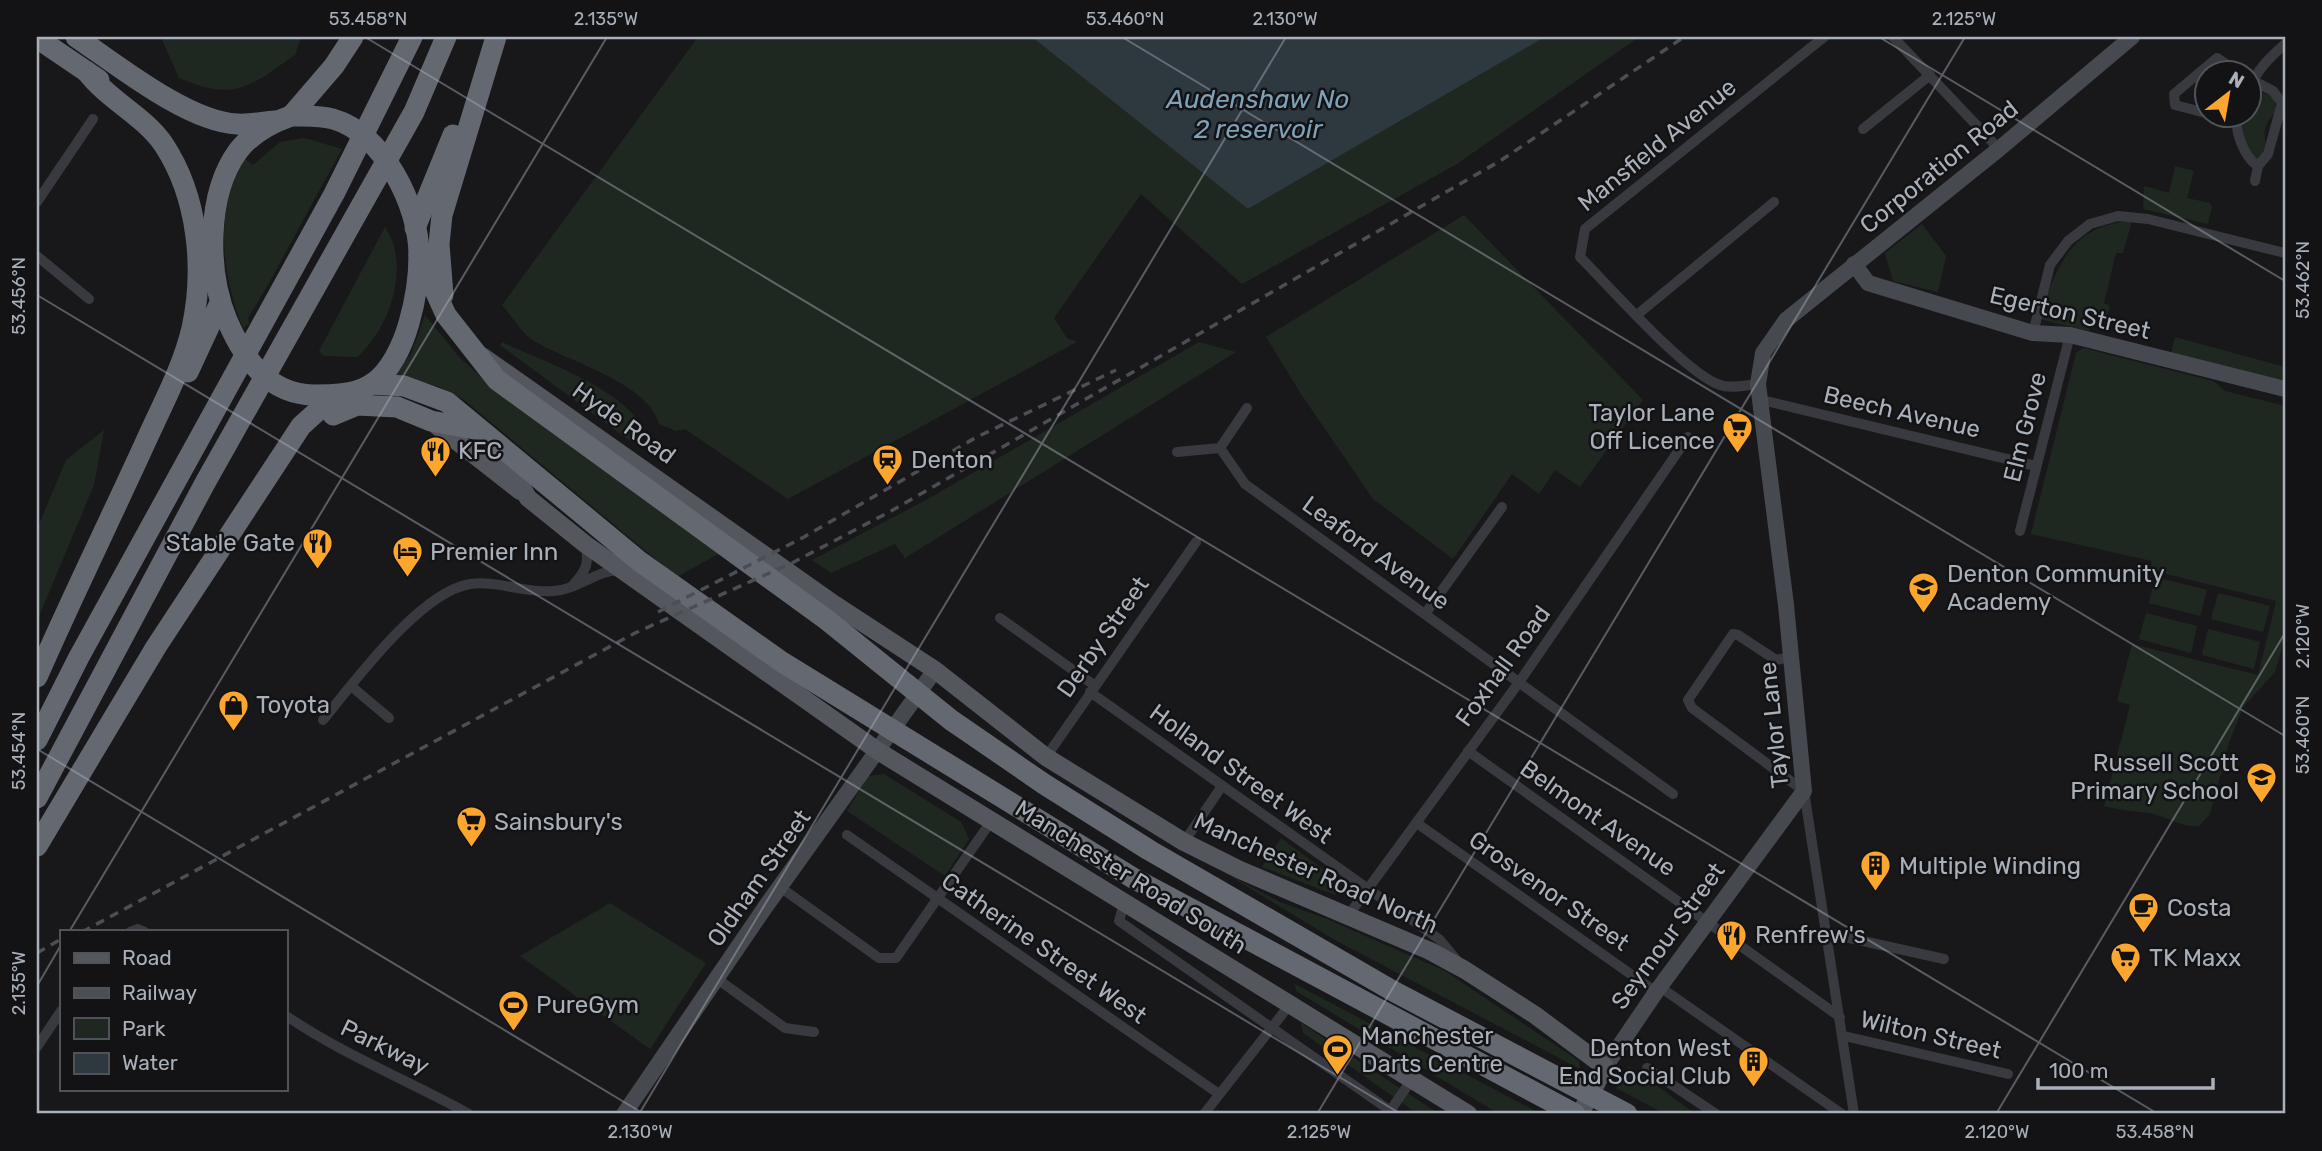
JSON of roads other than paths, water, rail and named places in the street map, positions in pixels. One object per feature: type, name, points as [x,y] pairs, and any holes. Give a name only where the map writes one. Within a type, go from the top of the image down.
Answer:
[{"type":"highway","points":[[76,37],[151,89],[206,117],[235,124],[284,119],[334,119],[377,148],[400,184],[415,228],[419,255],[414,308],[405,338],[393,360],[372,384]]},
{"type":"highway","points":[[214,261],[217,211],[228,168],[246,143],[284,119],[314,88],[353,37]]},
{"type":"highway","points":[[37,740],[92,633],[334,194],[412,37]]},
{"type":"highway","points":[[37,798],[205,483],[414,112],[446,37]]},
{"type":"highway","points":[[415,228],[496,37]]},
{"type":"highway","points":[[446,315],[439,244],[445,206],[496,37]]},
{"type":"highway","points":[[37,38],[158,122],[177,147],[200,202],[214,261],[220,303],[235,339],[256,370],[279,388],[301,395],[350,393]]},
{"type":"highway","points":[[87,72],[102,92],[162,142],[179,172],[190,203],[197,263],[199,334]]},
{"type":"highway","points":[[419,255],[446,315],[470,349],[505,387],[679,505],[951,720],[1044,784],[1149,850],[1393,991],[1627,1114]]},
{"type":"highway","points":[[37,677],[139,456],[199,334],[220,303]]},
{"type":"highway","points":[[37,846],[156,647],[284,454],[322,407],[372,384],[404,386],[447,401],[489,436],[627,568],[1133,878],[1579,1114]]},
{"type":"highway","points":[[306,430],[356,405],[397,407],[431,421],[489,436]]},
{"type":"main road","points":[[431,421],[585,544],[627,568]]},
{"type":"main road","points":[[489,436],[528,498]]},
{"type":"main road","name":"Hyde Road","points":[[679,505],[834,604]]},
{"type":"main road","name":"Manchester Road South","points":[[627,568],[772,677],[878,751],[1468,1114]]},
{"type":"main road","name":"Manchester Road North","points":[[834,604],[935,670],[1046,757],[1184,842],[1250,875],[1348,916],[1465,970],[1535,1015],[1601,1074]]},
{"type":"main road","name":"Seymour Street","points":[[1579,1114],[1601,1074]]},
{"type":"street","name":"Mansfield Avenue","points":[[1758,392],[1713,383],[1679,356],[1580,257],[1585,229],[1824,37]]},
{"type":"street","points":[[1893,37],[1999,149]]},
{"type":"street","name":"Corporation Road","points":[[1775,332],[2132,37]]},
{"type":"street","points":[[2262,66],[2285,44]]},
{"type":"street","points":[[1863,130],[1930,75]]},
{"type":"street","points":[[2192,79],[2174,94],[2175,105],[2192,109]]},
{"type":"street","points":[[2255,181],[2258,166],[2268,154],[2282,103],[2273,91],[2262,85]]},
{"type":"street","points":[[37,202],[93,119]]},
{"type":"street","points":[[2237,130],[2252,162],[2258,166]]},
{"type":"street","points":[[1638,314],[1774,202]]},
{"type":"street","points":[[2033,333],[2050,265],[2068,241],[2090,224],[2118,216],[2148,219],[2285,253]]},
{"type":"street","points":[[37,256],[89,299]]},
{"type":"street","name":"Egerton Street","points":[[1854,264],[1868,283],[2033,333],[2070,335],[2285,389]]},
{"type":"street","name":"Taylor Lane","points":[[1775,332],[1763,354],[1758,392],[1804,790],[1854,1114]]},
{"type":"street","name":"Elm Grove","points":[[2020,531],[2070,335]]},
{"type":"street","name":"Beech Avenue","points":[[1758,392],[2036,466]]},
{"type":"street","points":[[1177,452],[1220,448],[1247,408]]},
{"type":"street","name":"Foxhall Road","points":[[1348,916],[1418,824],[1520,681],[1688,437]]},
{"type":"street","name":"Leaford Avenue","points":[[1220,448],[1245,484],[1373,580],[1520,681],[1673,794]]},
{"type":"street","points":[[1425,614],[1502,506]]},
{"type":"street","name":"Derby Street","points":[[1046,757],[1196,542]]},
{"type":"street","points":[[571,587],[586,571],[589,558],[585,544]]},
{"type":"street","points":[[323,720],[419,612],[466,584],[553,591],[571,587],[606,570],[627,568]]},
{"type":"street","name":"Holland Street West","points":[[1000,618],[1222,786],[1440,939],[1465,970]]},
{"type":"street","points":[[1790,657],[1776,660],[1738,635],[1732,634],[1688,700],[1692,708],[1804,790]]},
{"type":"street","name":"Oldham Street","points":[[624,1114],[716,978],[935,670]]},
{"type":"street","points":[[351,686],[390,718]]},
{"type":"street","name":"Belmont Avenue","points":[[1468,751],[1840,1017]]},
{"type":"street","points":[[1184,842],[1222,786]]},
{"type":"street","name":"Seymour Street","points":[[1601,1074],[1658,990],[1804,790]]},
{"type":"street","points":[[780,887],[879,958],[896,958],[939,900],[992,820]]},
{"type":"street","name":"Grosvenor Street","points":[[1418,824],[1842,1114]]},
{"type":"street","name":"Catherine Street West","points":[[847,835],[1219,1094]]},
{"type":"street","points":[[1124,903],[1119,921],[1273,1026],[1393,1113],[1412,1079]]},
{"type":"street","points":[[1827,933],[1944,959]]},
{"type":"street","points":[[716,978],[785,1028],[814,1032]]},
{"type":"street","points":[[1204,1114],[1291,1003]]},
{"type":"street","points":[[37,1047],[60,1012]]},
{"type":"street","name":"Parkway","points":[[287,1016],[331,1045],[421,1087],[469,1114]]},
{"type":"street","name":"Wilton Street","points":[[1844,1036],[2008,1074]]},
{"type":"street","points":[[1647,1068],[1716,1114]]},
{"type":"water","name":"Audenshaw No 2 reservoir","points":[[1032,37],[1545,37],[1248,209]]},
{"type":"railway","points":[[86,930],[635,633],[792,563],[891,511],[1500,161],[1684,37]]},
{"type":"railway","points":[[658,612],[804,537],[975,438],[1116,370]]},
{"type":"railway","points":[[37,953],[60,940]]},
{"type":"place","name":"Taylor Lane Off Licence","points":[[1738,454]]},
{"type":"place","name":"KFC","points":[[435,478]]},
{"type":"place","name":"Denton","points":[[888,487]]},
{"type":"place","name":"Stable Gate","points":[[318,570]]},
{"type":"place","name":"Premier Inn","points":[[407,579]]},
{"type":"place","name":"Denton Community Academy","points":[[1924,615]]},
{"type":"place","name":"Toyota","points":[[233,732]]},
{"type":"place","name":"Russell Scott Primary School","points":[[2262,804]]},
{"type":"place","name":"Sainsbury's","points":[[471,849]]},
{"type":"place","name":"Multiple Winding","points":[[1876,893]]},
{"type":"place","name":"Costa","points":[[2144,935]]},
{"type":"place","name":"Renfrew's","points":[[1732,962]]},
{"type":"place","name":"TK Maxx","points":[[2126,985]]},
{"type":"place","name":"PureGym","points":[[513,1032]]},
{"type":"place","name":"Manchester Darts Centre","points":[[1338,1077]]},
{"type":"place","name":"Denton West End Social Club","points":[[1754,1089]]}]
